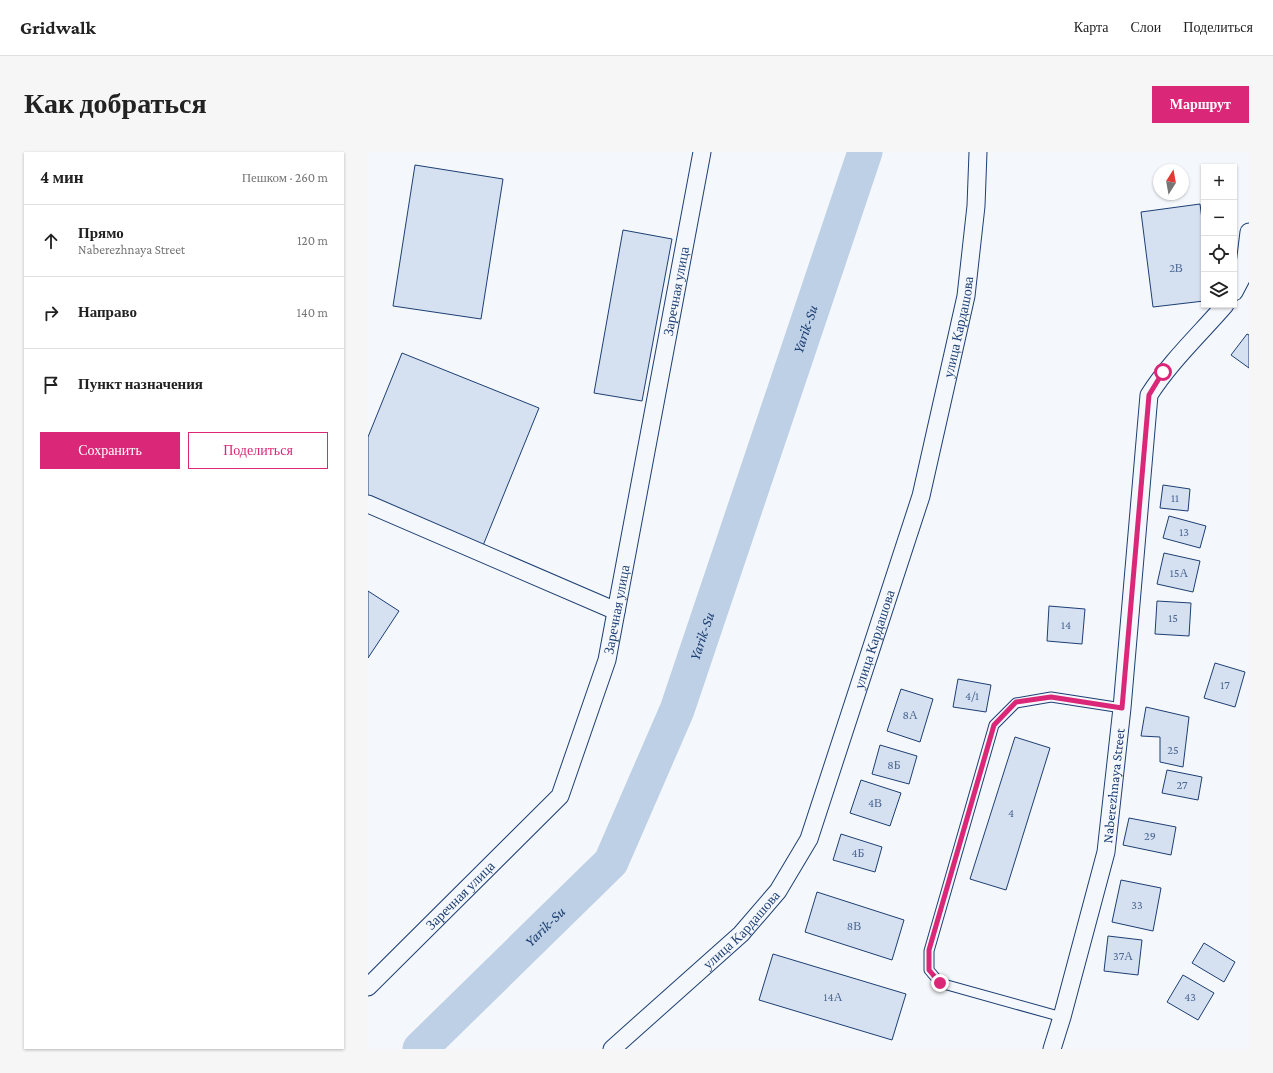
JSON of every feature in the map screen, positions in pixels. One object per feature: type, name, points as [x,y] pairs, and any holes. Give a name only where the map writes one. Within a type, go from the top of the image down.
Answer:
[{"type":"street","name":"Заречная улица","points":[[368,987],[560,796],[607,660],[702,152]]},
{"type":"street","name":"улица Кардашова","points":[[612,1049],[741,934],[778,891],[809,839],[921,496],[966,296],[976,206],[978,152]]},
{"type":"street","points":[[1237,286],[1244,273],[1249,232]]},
{"type":"street","name":"Naberezhnaya Street","points":[[1052,1049],[1106,852],[1122,708],[1149,395],[1163,372],[1194,341],[1222,308]]},
{"type":"street","points":[[368,504],[616,611]]},
{"type":"lane","points":[[1062,1017],[940,983],[929,970],[929,950],[994,725],[1016,702],[1051,697],[1122,708]]},
{"type":"building","points":[[415,165],[503,179],[481,319],[393,306]]},
{"type":"building","points":[[1200,204],[1201,301],[1153,307],[1141,212]]},
{"type":"building","points":[[623,230],[672,239],[642,401],[594,393]]},
{"type":"building","points":[[1247,334],[1249,335],[1249,368],[1231,355]]},
{"type":"building","points":[[402,353],[539,408],[482,548],[368,502],[368,437]]},
{"type":"building","points":[[1163,485],[1190,489],[1188,511],[1160,508]]},
{"type":"building","points":[[1169,516],[1206,526],[1200,548],[1163,538]]},
{"type":"building","points":[[1164,553],[1200,561],[1193,592],[1157,584]]},
{"type":"building","points":[[368,591],[399,611],[368,658]]},
{"type":"building","points":[[1157,601],[1191,603],[1189,636],[1155,634]]},
{"type":"building","points":[[1049,606],[1085,609],[1082,644],[1047,641]]},
{"type":"building","points":[[1215,663],[1245,672],[1235,707],[1204,698]]},
{"type":"building","points":[[958,679],[991,685],[986,712],[953,707]]},
{"type":"building","points":[[901,689],[933,699],[920,742],[887,731]]},
{"type":"building","points":[[1146,707],[1189,717],[1183,767],[1160,762],[1160,737],[1141,736]]},
{"type":"building","points":[[1015,737],[1050,748],[1006,890],[970,879]]},
{"type":"building","points":[[880,745],[917,756],[909,784],[872,774]]},
{"type":"building","points":[[1167,770],[1202,777],[1198,800],[1162,793]]},
{"type":"building","points":[[861,780],[901,793],[890,826],[850,813]]},
{"type":"building","points":[[1129,818],[1176,827],[1171,855],[1123,845]]},
{"type":"building","points":[[841,834],[882,847],[875,872],[833,860]]},
{"type":"building","points":[[1121,880],[1161,888],[1153,931],[1112,922]]},
{"type":"building","points":[[817,892],[904,920],[892,960],[805,932]]},
{"type":"building","points":[[1108,936],[1142,940],[1138,975],[1104,971]]},
{"type":"building","points":[[1204,943],[1235,962],[1224,982],[1192,963]]},
{"type":"building","points":[[773,954],[906,994],[892,1040],[759,1000]]},
{"type":"building","points":[[1183,975],[1214,993],[1198,1020],[1167,1002]]},
{"type":"waterway","name":"Yarik-Su","points":[[420,1049],[611,862],[677,710],[865,152]]},
{"type":"route","points":[[940,983],[929,970],[929,950],[994,725],[1016,702],[1051,697],[1122,708],[1149,395],[1163,372]]}]
